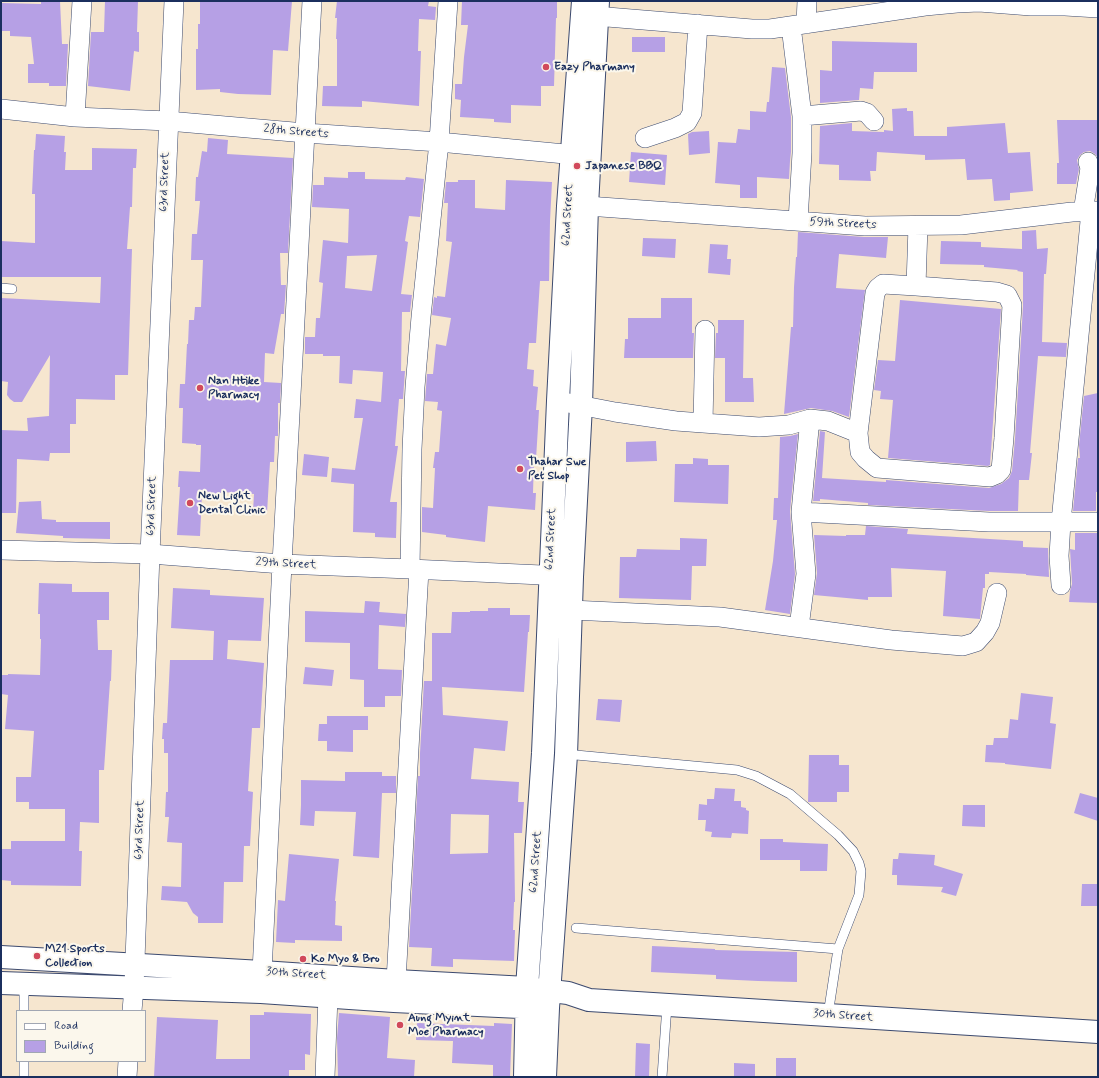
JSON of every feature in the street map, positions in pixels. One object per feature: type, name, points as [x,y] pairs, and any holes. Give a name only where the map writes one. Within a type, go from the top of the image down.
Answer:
[{"type":"main road","name":"62nd Street","points":[[545,1077],[549,999],[554,754],[550,576],[558,401],[581,156],[590,8]]},
{"type":"main road","name":"62nd Street","points":[[525,1077],[526,998],[571,610],[581,405],[587,206],[581,156]]},
{"type":"main road","name":"30th Street","points":[[1,956],[396,981],[526,998]]},
{"type":"main road","name":"30th Street","points":[[1,983],[261,992],[394,1001],[526,998],[549,999],[569,1006],[589,1000],[1098,1032]]},
{"type":"street","points":[[75,117],[82,1]]},
{"type":"street","name":"63rd Street","points":[[132,1010],[174,1]]},
{"type":"street","points":[[262,972],[312,1]]},
{"type":"street","points":[[396,981],[414,569],[412,449],[415,387],[438,142],[448,1]]},
{"type":"street","points":[[798,221],[802,153],[802,116],[798,25],[807,1]]},
{"type":"street","points":[[590,8],[698,24],[752,29],[770,29],[925,6],[957,3],[1031,3],[1098,8]]},
{"type":"street","points":[[645,138],[675,128],[687,122],[692,113],[698,24]]},
{"type":"street","name":"28th Streets","points":[[1,109],[75,117],[168,121],[305,133],[438,142],[581,156]]},
{"type":"street","points":[[802,116],[861,111],[867,112],[874,122]]},
{"type":"street","points":[[1061,585],[1059,556],[1061,522],[1090,211],[1090,168],[1088,162]]},
{"type":"street","name":"59th Streets","points":[[587,206],[866,226],[961,225],[1090,211]]},
{"type":"street","points":[[916,286],[918,226]]},
{"type":"street","points":[[883,284],[996,292],[1007,295],[1012,305],[1004,438],[1001,470],[997,474],[990,477],[877,468],[860,452],[858,433],[875,293],[878,288],[883,284]]},
{"type":"street","points":[[702,424],[706,330]]},
{"type":"street","points":[[558,401],[615,412],[702,424],[759,428],[789,426],[810,419],[828,421],[858,433]]},
{"type":"street","points":[[799,627],[806,574],[801,512],[810,419]]},
{"type":"street","points":[[801,512],[989,522],[1098,522]]},
{"type":"street","name":"29th Street","points":[[1,550],[150,554],[282,564],[572,577]]},
{"type":"street","points":[[571,610],[720,617],[891,640],[963,646],[976,642],[985,632],[990,623],[996,593]]},
{"type":"street","points":[[325,1077],[328,996]]},
{"type":"street","points":[[127,1077],[128,1062]]},
{"type":"lane","points":[[1,288],[12,289]]},
{"type":"lane","points":[[554,754],[737,770],[756,776],[790,794],[838,835],[853,851],[861,871],[859,895],[838,949],[828,1015]]},
{"type":"lane","points":[[576,928],[838,949]]},
{"type":"lane","points":[[24,984],[24,1010]]},
{"type":"lane","points":[[662,1077],[667,1005]]},
{"type":"lane","points":[[24,1062],[24,1077]]},
{"type":"building","points":[[41,1],[60,1],[62,44],[68,44],[66,86],[49,86],[49,83],[28,83],[28,64],[34,64],[31,37],[10,36],[10,31],[1,31],[1,3],[41,4]]},
{"type":"building","points":[[105,1],[138,1],[137,32],[139,32],[139,52],[134,51],[130,91],[88,86],[91,32],[104,32]]},
{"type":"building","points":[[200,1],[292,1],[288,51],[273,50],[271,95],[220,92],[220,89],[196,90],[196,49],[198,49]]},
{"type":"building","points":[[337,1],[429,1],[428,6],[436,7],[435,20],[419,19],[418,51],[421,51],[419,106],[362,101],[362,107],[322,106],[323,86],[337,86],[337,18],[335,18]]},
{"type":"building","points":[[462,1],[557,1],[554,86],[541,86],[541,106],[511,105],[511,123],[494,122],[494,119],[460,117],[461,100],[455,99],[455,84],[462,84],[468,25],[461,25]]},
{"type":"building","points":[[632,37],[665,37],[665,52],[632,52]]},
{"type":"building","points":[[832,41],[917,43],[917,72],[874,72],[873,89],[860,88],[859,100],[820,103],[820,70],[832,71]]},
{"type":"building","points":[[772,67],[785,68],[791,117],[789,179],[757,177],[757,198],[740,198],[740,185],[715,183],[718,142],[736,143],[738,129],[750,130],[750,111],[766,112],[767,102],[769,102]]},
{"type":"building","points":[[907,108],[907,111],[913,111],[914,136],[947,136],[947,127],[1005,123],[1008,153],[1030,152],[1033,191],[1010,193],[1010,200],[994,201],[992,179],[967,180],[965,159],[925,160],[925,155],[877,152],[876,171],[870,171],[871,181],[839,180],[839,165],[819,164],[820,126],[852,123],[852,131],[893,131],[892,109]]},
{"type":"building","points":[[1057,120],[1098,120],[1098,158],[1090,151],[1084,152],[1080,155],[1077,160],[1079,169],[1076,184],[1057,184],[1057,163],[1059,163]]},
{"type":"building","points":[[709,131],[710,153],[689,155],[688,134],[692,132]]},
{"type":"building","points":[[36,134],[65,136],[65,170],[92,170],[92,148],[137,149],[136,168],[133,168],[132,207],[130,207],[127,249],[132,249],[128,375],[115,375],[115,400],[76,399],[76,424],[70,424],[70,453],[50,453],[49,461],[17,459],[16,513],[1,513],[1,430],[28,431],[27,418],[49,416],[50,355],[22,402],[14,402],[10,399],[7,395],[8,382],[1,381],[1,298],[100,303],[101,277],[1,277],[1,241],[35,243],[35,194],[32,194]]},
{"type":"building","points":[[208,138],[228,140],[227,154],[293,158],[288,253],[280,253],[281,285],[286,285],[284,314],[281,314],[274,354],[265,353],[264,382],[281,383],[280,403],[278,403],[278,436],[275,436],[274,462],[270,462],[267,513],[253,512],[254,494],[221,492],[221,496],[202,494],[200,536],[177,535],[180,487],[178,487],[179,471],[200,472],[201,445],[182,443],[183,408],[179,408],[180,384],[185,384],[189,320],[194,320],[195,307],[201,307],[203,260],[191,260],[192,234],[197,234],[200,201],[195,201],[196,177],[198,177],[202,151],[207,152]]},
{"type":"building","points":[[631,152],[667,155],[665,185],[629,182]]},
{"type":"building","points":[[348,172],[365,172],[365,179],[405,180],[406,177],[424,179],[420,217],[409,216],[405,241],[408,242],[401,294],[412,295],[410,312],[402,312],[401,371],[405,371],[403,399],[399,399],[395,446],[398,446],[390,502],[397,502],[396,538],[375,537],[375,533],[353,532],[354,484],[331,482],[332,468],[355,470],[363,418],[354,418],[356,399],[381,402],[383,372],[353,370],[352,384],[339,383],[340,356],[305,354],[305,337],[315,337],[316,318],[320,318],[323,283],[319,282],[323,240],[348,243],[349,209],[312,207],[313,185],[324,185],[324,177],[348,178]],"holes":[[[377,255],[372,291],[345,288],[347,256]]]},
{"type":"building","points":[[458,180],[475,180],[475,208],[505,210],[506,180],[552,182],[549,281],[540,281],[536,343],[529,343],[527,369],[534,370],[533,386],[538,387],[536,410],[539,410],[536,459],[534,459],[533,493],[536,493],[535,510],[488,506],[485,542],[422,532],[422,507],[433,508],[435,468],[433,468],[435,452],[439,452],[442,411],[437,410],[438,402],[425,401],[427,374],[433,374],[436,344],[446,346],[451,318],[432,315],[434,297],[445,297],[452,242],[446,241],[448,203],[444,203],[446,182],[458,182]]},
{"type":"building","points":[[1036,230],[1037,249],[1048,248],[1046,274],[1044,274],[1042,342],[1067,343],[1066,357],[1038,356],[1029,480],[1019,480],[1018,511],[868,505],[868,503],[820,499],[820,501],[813,501],[820,431],[825,432],[822,478],[886,482],[886,480],[989,488],[1001,484],[1009,478],[1012,471],[1015,439],[1023,306],[1023,272],[1017,271],[1018,270],[984,267],[984,265],[940,264],[941,241],[981,242],[981,247],[1022,249],[1022,231]]},
{"type":"building","points":[[798,232],[864,237],[888,237],[886,258],[839,254],[836,288],[865,290],[849,417],[832,411],[811,408],[784,414],[791,327],[793,327]]},
{"type":"building","points":[[643,238],[676,239],[675,258],[642,256]]},
{"type":"building","points":[[710,244],[728,245],[727,259],[731,259],[730,275],[708,273]]},
{"type":"building","points":[[661,298],[692,298],[692,333],[694,333],[693,358],[624,358],[625,339],[628,339],[628,318],[661,318]]},
{"type":"building","points":[[900,300],[1001,309],[990,465],[888,458],[893,400],[880,399],[881,391],[874,390],[878,360],[895,361]]},
{"type":"building","points":[[718,320],[744,320],[743,378],[753,378],[754,402],[725,402],[725,358],[715,358]]},
{"type":"building","points":[[1098,393],[1098,492],[1096,492],[1096,511],[1073,511],[1078,458],[1080,458],[1079,445],[1084,396]]},
{"type":"building","points":[[798,434],[790,511],[795,574],[790,614],[765,610],[773,561],[777,520],[773,520],[774,498],[778,498],[780,437]]},
{"type":"building","points":[[656,441],[657,461],[626,462],[626,442]]},
{"type":"building","points":[[304,454],[329,457],[327,477],[302,475]]},
{"type":"building","points":[[693,458],[708,459],[708,465],[729,465],[728,504],[674,502],[675,464],[693,464]]},
{"type":"building","points":[[41,501],[42,519],[56,520],[56,522],[110,522],[110,539],[63,538],[63,536],[16,533],[19,502]]},
{"type":"building","points":[[866,526],[908,529],[907,534],[1023,541],[1023,547],[1048,548],[1049,577],[989,572],[989,574],[985,574],[985,588],[983,588],[980,619],[943,616],[946,571],[891,568],[892,597],[868,597],[868,600],[814,595],[817,573],[814,535],[865,535]]},
{"type":"building","points":[[1075,533],[1098,533],[1098,603],[1069,602],[1072,584],[1070,549],[1075,550]]},
{"type":"building","points":[[680,538],[707,539],[706,566],[692,566],[691,600],[619,598],[620,557],[636,557],[637,549],[680,550]]},
{"type":"building","points":[[39,583],[72,584],[72,592],[109,592],[109,620],[97,620],[98,650],[112,650],[104,770],[99,770],[99,823],[80,822],[79,851],[82,851],[81,886],[11,885],[11,881],[1,880],[1,849],[11,849],[11,841],[65,841],[65,809],[29,809],[29,802],[16,802],[16,777],[31,777],[34,731],[5,729],[8,695],[1,694],[1,675],[40,675],[41,639],[40,614],[38,614]]},
{"type":"building","points":[[173,588],[210,590],[210,595],[264,598],[261,641],[228,640],[227,659],[264,663],[260,728],[252,728],[248,791],[253,792],[250,846],[244,846],[243,882],[224,882],[223,923],[198,923],[198,917],[193,913],[187,902],[161,900],[162,886],[181,887],[182,843],[167,842],[169,817],[165,817],[166,792],[168,792],[168,753],[164,753],[164,739],[162,739],[163,723],[167,723],[170,660],[213,660],[214,631],[171,628]]},
{"type":"building","points":[[365,601],[380,602],[379,612],[406,614],[405,627],[379,625],[378,669],[402,670],[401,696],[385,696],[385,707],[364,707],[364,680],[350,679],[350,643],[305,642],[305,611],[364,613]]},
{"type":"building","points":[[488,608],[510,608],[510,615],[530,615],[524,692],[442,687],[443,715],[508,721],[505,751],[474,748],[471,779],[519,782],[518,802],[524,802],[522,833],[514,833],[514,961],[453,959],[453,967],[431,966],[432,948],[409,947],[418,776],[420,776],[424,681],[432,681],[432,633],[451,633],[452,612],[488,611]],"holes":[[[451,814],[489,815],[488,853],[450,854]]]},
{"type":"building","points":[[305,667],[334,670],[332,686],[303,684]]},
{"type":"building","points":[[1021,693],[1053,697],[1050,723],[1056,724],[1051,769],[985,762],[986,745],[993,745],[994,738],[1008,738],[1010,719],[1018,720]]},
{"type":"building","points":[[598,699],[622,700],[620,722],[596,720]]},
{"type":"building","points":[[327,716],[368,716],[368,730],[353,730],[353,752],[327,751],[327,741],[318,741],[319,724],[327,724]]},
{"type":"building","points":[[809,755],[839,755],[839,765],[849,765],[849,792],[837,792],[837,802],[808,802]]},
{"type":"building","points":[[345,772],[382,772],[382,776],[396,776],[396,793],[382,793],[379,858],[353,856],[356,812],[315,811],[314,826],[300,825],[301,780],[345,781]]},
{"type":"building","points":[[715,788],[735,789],[734,801],[741,801],[741,807],[746,808],[746,810],[749,811],[748,834],[732,833],[731,838],[711,837],[712,832],[705,831],[706,820],[698,820],[699,804],[707,805],[707,799],[714,799]]},
{"type":"building","points":[[1080,793],[1098,798],[1098,821],[1074,813]]},
{"type":"building","points":[[963,805],[985,805],[985,827],[962,826]]},
{"type":"building","points":[[760,839],[783,839],[783,842],[828,844],[827,871],[800,871],[800,860],[760,860]]},
{"type":"building","points":[[899,853],[935,855],[934,865],[963,874],[956,896],[941,892],[943,887],[897,885],[897,875],[892,875],[893,859],[898,859]]},
{"type":"building","points":[[289,854],[339,859],[335,901],[335,925],[342,926],[342,941],[295,940],[295,943],[276,942],[278,900],[285,901]]},
{"type":"building","points":[[1082,884],[1098,884],[1098,906],[1081,906]]},
{"type":"building","points":[[652,946],[715,950],[797,952],[797,982],[716,979],[716,975],[651,972]]},
{"type":"building","points":[[264,1012],[311,1014],[310,1055],[305,1054],[305,1070],[289,1070],[289,1077],[154,1077],[157,1017],[218,1020],[216,1059],[250,1059],[250,1015],[264,1015]]},
{"type":"building","points":[[339,1013],[390,1017],[387,1058],[415,1060],[414,1077],[338,1077],[337,1038]]},
{"type":"building","points":[[417,1023],[494,1026],[494,1023],[512,1024],[510,1077],[493,1077],[493,1065],[452,1063],[453,1041],[416,1040]]},
{"type":"building","points":[[636,1043],[650,1044],[649,1077],[635,1077]]},
{"type":"building","points":[[776,1058],[796,1058],[796,1077],[776,1077]]},
{"type":"building","points":[[734,1063],[755,1064],[755,1077],[734,1077]]},
{"type":"place","name":"Eazy Pharmany","points":[[546,67]]},
{"type":"place","name":"Japanese BBQ","points":[[577,166]]},
{"type":"place","name":"Nan Htike Pharmacy","points":[[200,388]]},
{"type":"place","name":"Thahar Swe Pet Shop","points":[[520,469]]},
{"type":"place","name":"New Light Dental Clinic","points":[[190,503]]},
{"type":"place","name":"M21 Sports Collection","points":[[37,956]]},
{"type":"place","name":"Ko Myo & Bro","points":[[303,959]]},
{"type":"place","name":"Aung Myint Moe Pharmacy","points":[[400,1025]]}]
